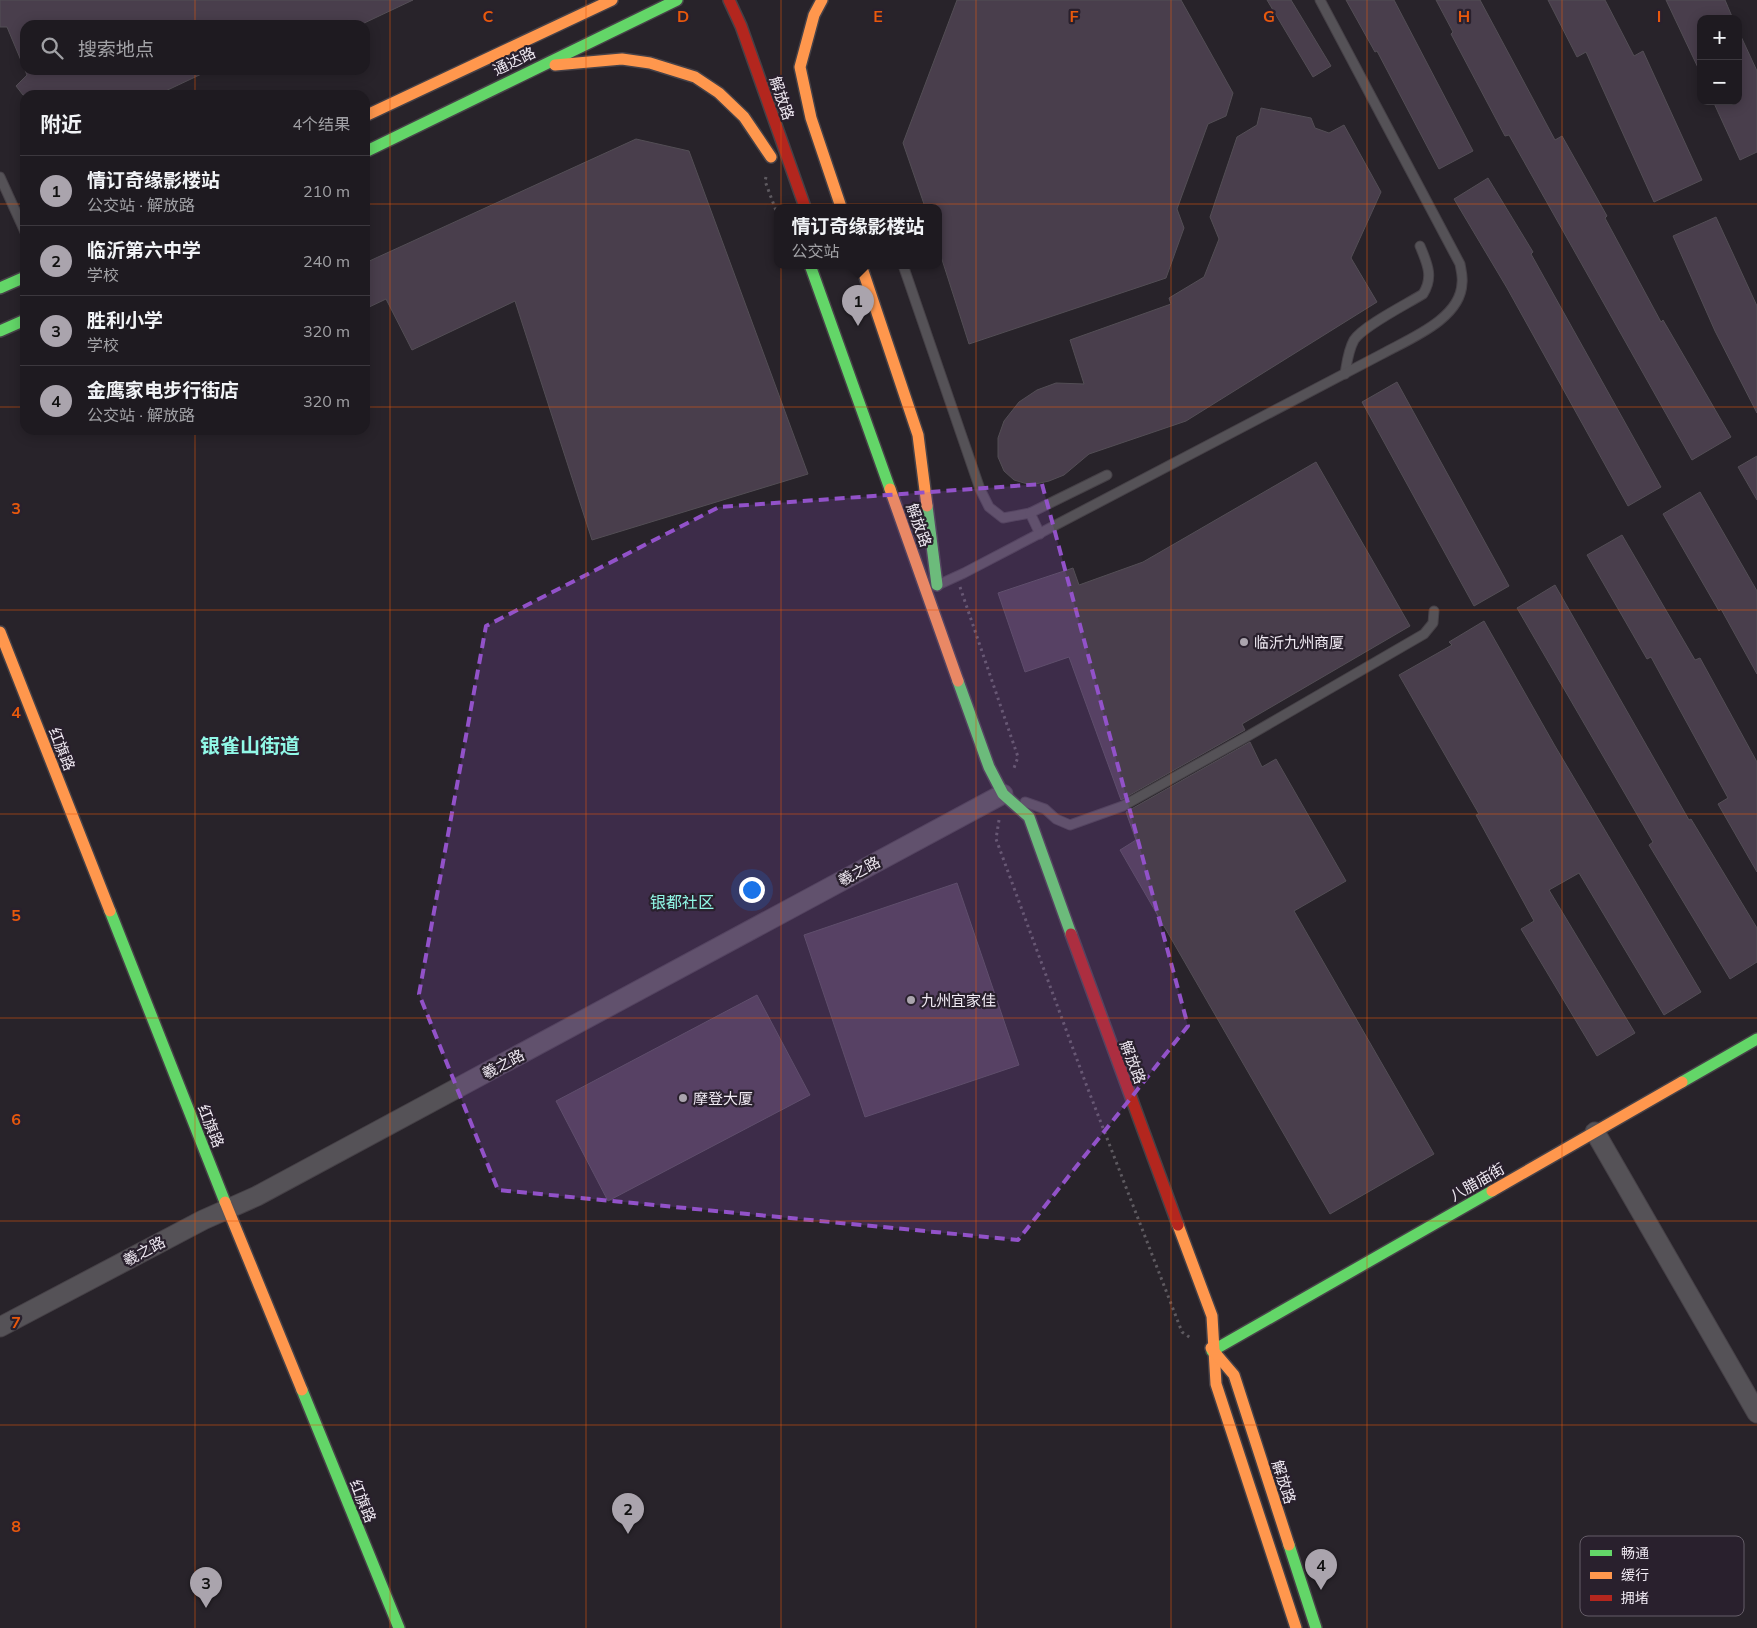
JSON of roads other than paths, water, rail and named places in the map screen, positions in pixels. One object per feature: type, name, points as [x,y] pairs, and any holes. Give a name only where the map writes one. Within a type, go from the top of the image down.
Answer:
[{"type":"main road","name":"通达路","points":[[370,114],[612,0]]},
{"type":"main road","name":"通达路","points":[[370,150],[536,67],[677,0]]},
{"type":"main road","points":[[720,0],[726,24]]},
{"type":"main road","name":"解放路","points":[[729,0],[741,26],[804,204]]},
{"type":"main road","points":[[822,0],[814,15],[800,67],[811,118],[840,204]]},
{"type":"main road","points":[[519,44],[547,16]]},
{"type":"main road","name":"解放路","points":[[536,67],[622,59],[650,63],[695,77],[719,93],[744,117],[772,161],[756,112]]},
{"type":"main road","name":"解放路","points":[[811,269],[989,767],[1004,794],[1028,817],[1212,1316],[1212,1351],[1216,1384],[1296,1628]]},
{"type":"main road","points":[[862,269],[918,435],[939,589]]},
{"type":"main road","points":[[0,288],[20,279]]},
{"type":"main road","points":[[0,331],[20,322]]},
{"type":"main road","name":"解放路","points":[[917,528],[939,589]]},
{"type":"main road","name":"红旗路","points":[[0,632],[228,1208],[399,1628]]},
{"type":"main road","name":"解放路","points":[[980,707],[1000,764],[1010,819]]},
{"type":"main road","name":"八腊庙街","points":[[1212,1351],[1757,1038]]},
{"type":"main road","name":"解放路","points":[[1200,1331],[1212,1351],[1234,1375],[1316,1628]]},
{"type":"street","name":"羲之路","points":[[0,1327],[228,1208],[258,1196],[1004,794]]},
{"type":"street","points":[[1595,1132],[1757,1413]]},
{"type":"lane","points":[[939,589],[956,577],[1345,374],[1446,317],[1456,304],[1462,284],[1460,264],[1320,0]]},
{"type":"lane","points":[[0,177],[20,221]]},
{"type":"lane","points":[[1345,374],[1347,356],[1355,338],[1372,325],[1423,294],[1428,286],[1428,265],[1420,246]]},
{"type":"lane","points":[[904,269],[980,489],[989,507],[1003,518],[1030,513],[1107,475]]},
{"type":"lane","points":[[1030,513],[1040,534]]},
{"type":"lane","points":[[1004,794],[1045,809],[1056,820],[1070,825],[1123,806],[1424,634],[1433,623],[1434,611]]},
{"type":"place","name":"情订奇缘影楼站","points":[[858,326]]},
{"type":"place","name":"临沂九州商厦","points":[[1244,642]]},
{"type":"place","name":"九州宜家佳","points":[[911,1000]]},
{"type":"place","name":"摩登大厦","points":[[683,1098]]},
{"type":"place","name":"临沂第六中学","points":[[628,1534]]},
{"type":"place","name":"金鹰家电步行街店","points":[[1321,1590]]},
{"type":"place","name":"胜利小学","points":[[206,1608]]},
{"type":"district","name":"银雀山街道","points":[[250,745]]},
{"type":"district","name":"银都社区","points":[[682,902]]}]
